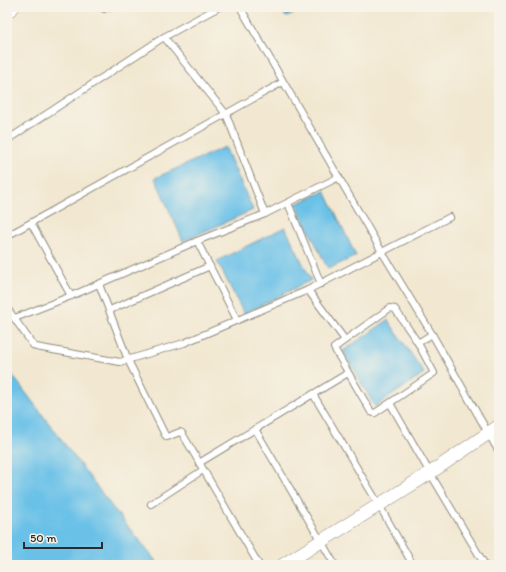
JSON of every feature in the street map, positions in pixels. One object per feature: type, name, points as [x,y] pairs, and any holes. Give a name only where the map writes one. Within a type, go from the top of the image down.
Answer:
[{"type":"street","points":[[7,12],[13,7]]},
{"type":"street","points":[[283,565],[430,473],[494,429]]},
{"type":"lane","points":[[7,140],[164,38],[219,7]]},
{"type":"lane","points":[[240,7],[382,252],[432,334],[494,429],[499,452]]},
{"type":"lane","points":[[164,38],[226,114],[265,214]]},
{"type":"lane","points":[[7,236],[283,82]]},
{"type":"lane","points":[[15,318],[265,214],[339,177]]},
{"type":"lane","points":[[288,203],[321,284]]},
{"type":"lane","points":[[7,308],[33,345],[36,347],[120,362],[184,342],[308,290],[450,217]]},
{"type":"lane","points":[[31,223],[71,296]]},
{"type":"lane","points":[[197,241],[237,320]]},
{"type":"lane","points":[[110,310],[210,266]]},
{"type":"lane","points":[[99,284],[128,360],[165,435],[169,437],[181,432],[260,565]]},
{"type":"lane","points":[[308,290],[345,340]]},
{"type":"lane","points":[[390,308],[393,308],[418,343],[434,373],[375,413],[371,412],[334,348],[345,340],[390,308]]},
{"type":"lane","points":[[418,343],[432,334]]},
{"type":"lane","points":[[199,463],[348,373]]},
{"type":"lane","points":[[313,394],[413,565]]},
{"type":"lane","points":[[390,403],[485,565]]},
{"type":"lane","points":[[255,429],[335,565]]},
{"type":"lane","points":[[151,504],[203,470]]},
{"type":"water","points":[[280,7],[308,7],[286,17]]},
{"type":"water","points":[[225,147],[253,210],[183,241],[155,178]]},
{"type":"water","points":[[325,191],[356,256],[328,269],[296,204]]},
{"type":"water","points":[[285,227],[311,280],[244,314],[217,261]]},
{"type":"water","points":[[388,320],[424,373],[375,407],[343,351]]},
{"type":"water","points":[[7,368],[113,508],[159,565],[7,565]]}]
